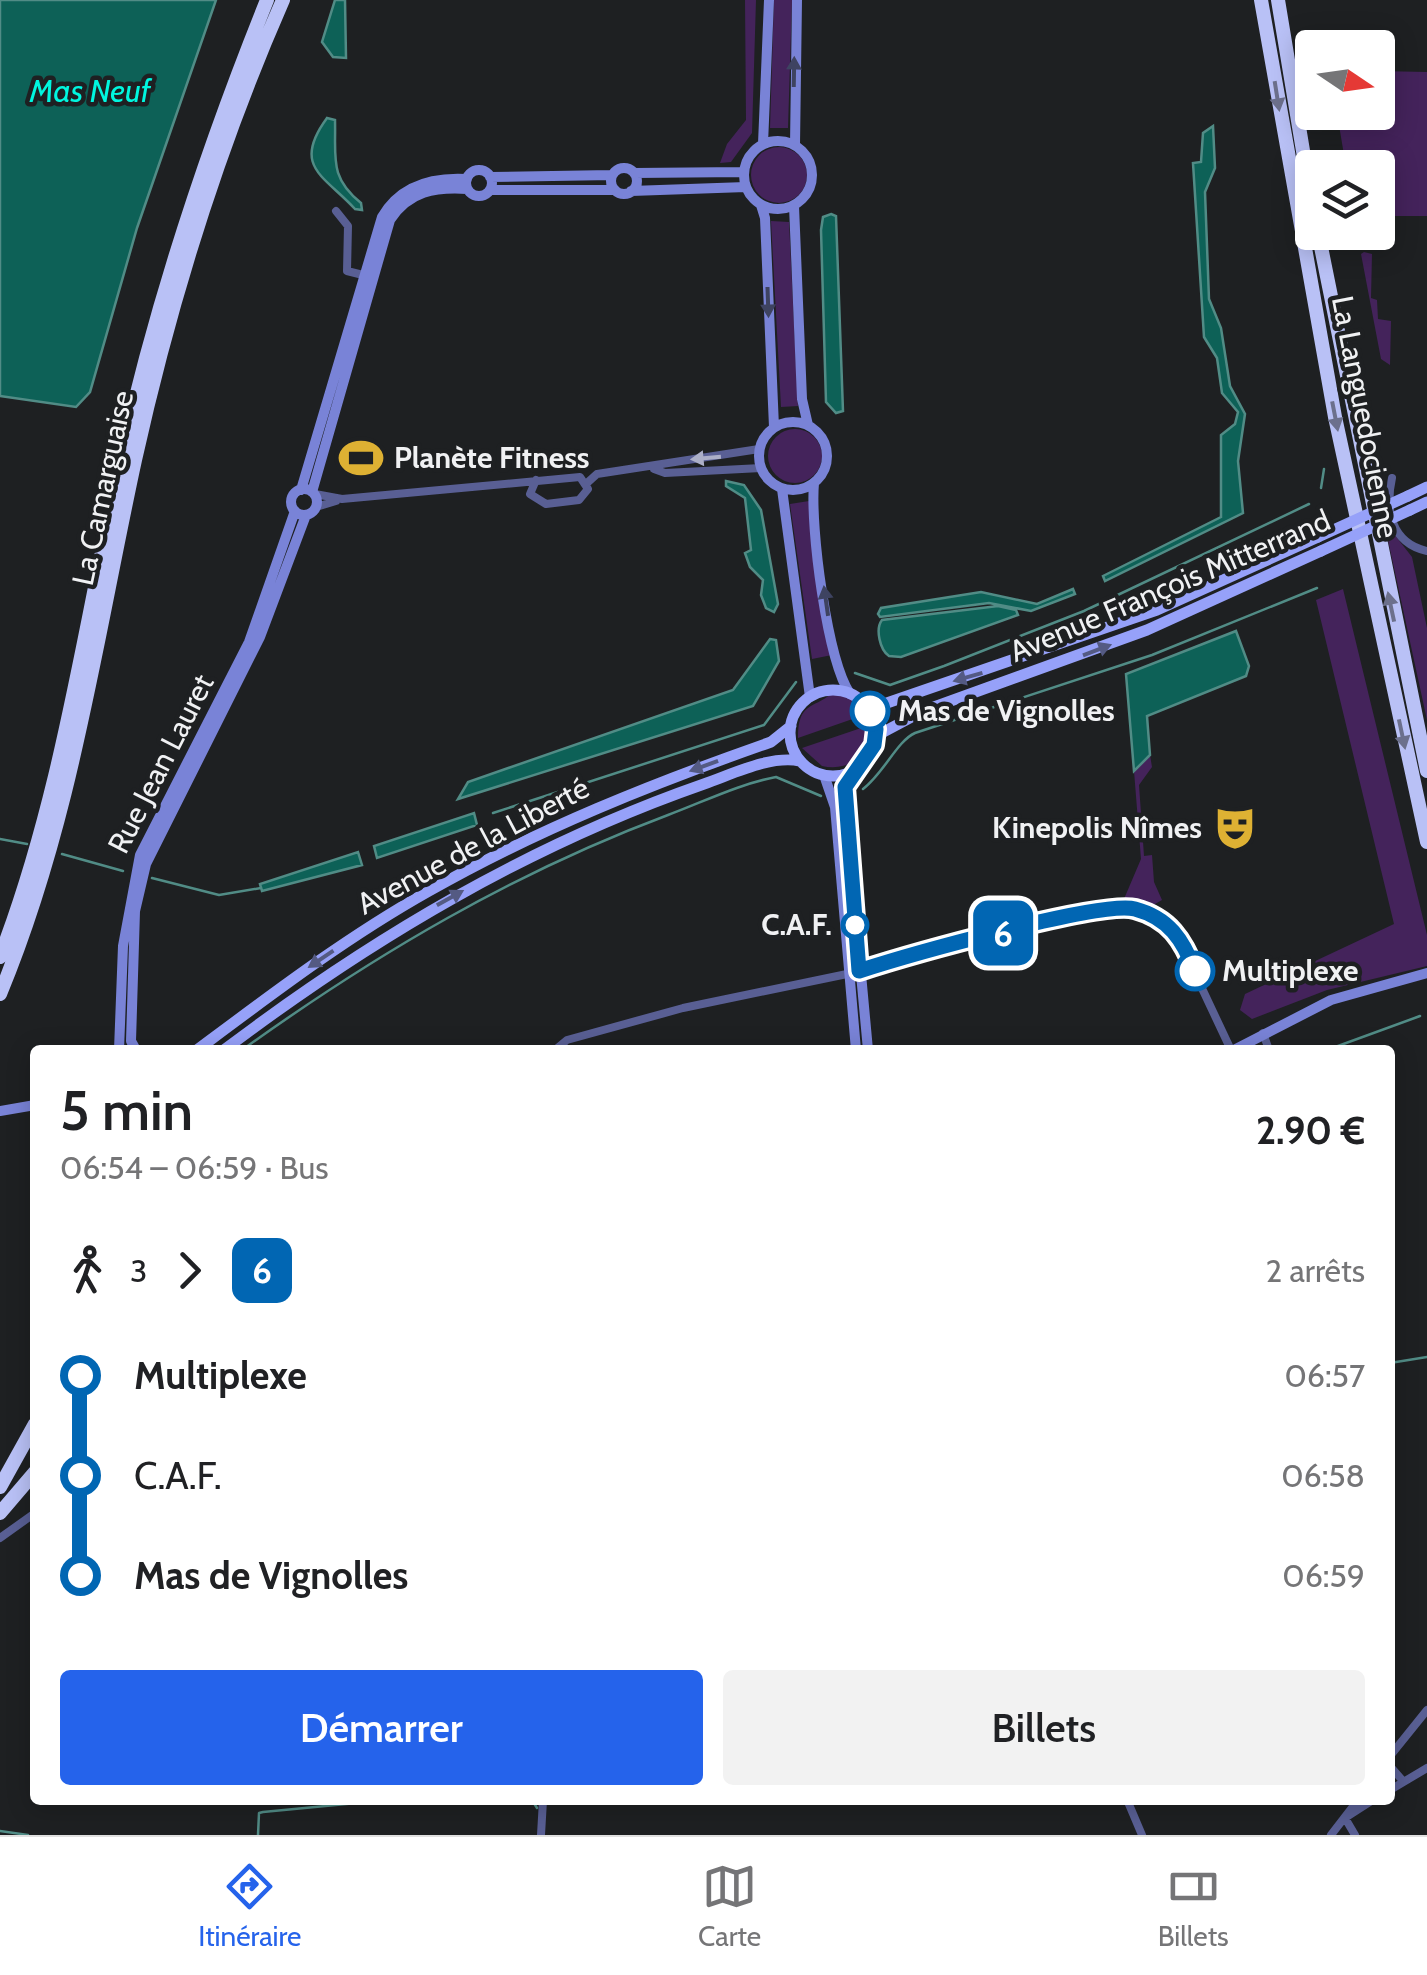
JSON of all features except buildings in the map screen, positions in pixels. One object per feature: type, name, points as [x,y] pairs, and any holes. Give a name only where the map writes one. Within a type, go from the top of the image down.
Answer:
[{"type":"highway","name":"La Camarguaise","points":[[0,957],[54,780],[152,332],[208,150],[268,0]]},
{"type":"highway","name":"La Camarguaise","points":[[0,994],[42,880],[68,784],[135,460],[176,298],[222,153],[284,0]]},
{"type":"highway","name":"La Languedocienne","points":[[1261,0],[1335,416],[1427,842]]},
{"type":"highway","points":[[1278,0],[1303,150]]},
{"type":"highway","name":"La Languedocienne","points":[[1322,250],[1427,771]]},
{"type":"highway","points":[[0,1487],[30,1433]]},
{"type":"highway","points":[[0,1513],[30,1478]]},
{"type":"main road","name":"Avenue François Mitterrand","points":[[876,736],[923,711],[1147,630],[1427,487]]},
{"type":"main road","name":"Avenue François Mitterrand","points":[[865,704],[884,704],[1098,633],[1427,502]]},
{"type":"main road","points":[[831,690],[850,694],[865,704],[876,736],[866,761],[852,772],[824,775],[800,761],[792,744],[791,726],[810,697],[831,690]]},
{"type":"main road","name":"Avenue de la Liberté","points":[[204,1045],[318,960],[456,876],[609,803],[772,742],[791,726]]},
{"type":"main road","name":"Avenue de la Liberté","points":[[231,1045],[354,956],[491,876],[681,792],[766,763],[800,761]]},
{"type":"street","points":[[762,144],[768,0]]},
{"type":"street","points":[[795,145],[797,0]]},
{"type":"street","points":[[761,205],[777,210],[794,206],[806,196],[812,177],[809,160],[795,145],[783,141],[762,144],[750,155],[744,172],[746,187],[761,205],[765,218],[774,427],[759,450],[760,468],[782,489],[810,697]]},
{"type":"street","points":[[311,496],[363,275],[378,225],[397,198],[432,181],[467,184],[478,196],[490,184],[612,175],[623,168],[634,173],[744,172]]},
{"type":"street","points":[[587,483],[580,477],[342,499],[311,496],[292,498],[300,513],[311,496],[390,220],[420,193],[467,184],[477,171],[490,184],[631,191],[746,187]]},
{"type":"street","points":[[631,191],[636,180],[634,173]]},
{"type":"street","points":[[612,175],[615,190]]},
{"type":"street","points":[[794,206],[802,399],[808,425]]},
{"type":"street","points":[[336,210],[348,226],[348,270],[363,275]]},
{"type":"street","points":[[774,427],[791,422],[808,425],[818,433],[827,452],[824,470],[814,483],[801,490],[782,489]]},
{"type":"street","points":[[512,482],[546,504],[579,500],[586,493],[587,483],[597,474],[654,469],[759,450]]},
{"type":"street","points":[[654,469],[665,472],[760,468]]},
{"type":"street","points":[[1392,478],[1389,496],[1394,528],[1408,543],[1427,552]]},
{"type":"street","points":[[530,494],[536,480]]},
{"type":"street","points":[[814,483],[814,511],[832,642],[839,676],[850,694]]},
{"type":"street","name":"Rue Jean Lauret","points":[[120,1045],[123,946],[140,855],[243,655],[300,513]]},
{"type":"street","name":"Rue Jean Lauret","points":[[133,1045],[136,911],[146,864],[260,637],[300,513]]},
{"type":"street","points":[[852,772],[845,800],[856,1045]]},
{"type":"street","points":[[824,775],[835,808],[853,973],[867,1045]]},
{"type":"street","points":[[562,1045],[663,1013],[853,973],[1087,912],[1130,907],[1154,915],[1175,930],[1230,1045]]},
{"type":"street","points":[[1241,1045],[1331,1000],[1427,973]]},
{"type":"street","points":[[1264,1032],[1267,1045]]},
{"type":"street","points":[[1,1111],[30,1106]]},
{"type":"street","points":[[0,1538],[30,1517]]},
{"type":"street","points":[[1395,1750],[1427,1710]]},
{"type":"street","points":[[1395,1787],[1427,1768]]},
{"type":"street","points":[[1395,1772],[1403,1782]]},
{"type":"street","points":[[542,1835],[543,1805]]},
{"type":"street","points":[[1129,1805],[1142,1835]]},
{"type":"street","points":[[1331,1835],[1354,1805]]},
{"type":"street","points":[[1345,1818],[1365,1805]]},
{"type":"street","points":[[1345,1818],[1354,1835]]},
{"type":"shaded area","points":[[745,0],[756,0],[752,133],[731,162],[720,163],[727,144],[746,120]]},
{"type":"shaded area","points":[[774,0],[792,0],[788,128],[770,128]]},
{"type":"shaded area","points":[[1395,71],[1427,72],[1427,216],[1395,216],[1395,150],[1343,150],[1340,130],[1395,130]]},
{"type":"shaded area","points":[[779,147],[799,155],[807,175],[799,195],[779,203],[759,195],[751,175],[759,155]]},
{"type":"shaded area","points":[[771,221],[789,222],[798,406],[781,407]]},
{"type":"shaded area","points":[[1361,254],[1372,254],[1371,298],[1377,300],[1378,319],[1391,321],[1390,365],[1381,359]]},
{"type":"shaded area","points":[[795,429],[814,437],[822,456],[814,475],[795,483],[776,475],[768,456],[776,437]]},
{"type":"shaded area","points":[[809,501],[832,655],[812,659],[790,504]]},
{"type":"shaded area","points":[[1390,529],[1412,557],[1427,628],[1427,720],[1386,531]]},
{"type":"shaded area","points":[[1343,589],[1427,935],[1427,966],[1327,990],[1252,1019],[1240,1010],[1245,994],[1394,924],[1316,600]]},
{"type":"shaded area","points":[[831,694],[852,698],[867,714],[798,738],[804,712]]},
{"type":"shaded area","points":[[870,725],[864,753],[850,764],[822,766],[802,748]]},
{"type":"shaded area","points":[[1150,755],[1152,767],[1139,785],[1144,856],[1152,855],[1154,882],[1162,900],[1148,908],[1124,899],[1141,859],[1134,771]]},
{"type":"water","name":"Mas Neuf","points":[[0,0],[216,0],[137,228],[90,392],[76,407],[0,396]]},
{"type":"water","points":[[335,0],[345,0],[346,58],[333,57],[322,42]]},
{"type":"water","points":[[327,118],[335,120],[339,175],[361,203],[362,210],[355,209],[323,179],[312,160],[312,148]]},
{"type":"water","points":[[1213,126],[1215,168],[1205,192],[1209,299],[1221,328],[1230,386],[1245,414],[1238,461],[1243,513],[1105,581],[1103,576],[1221,517],[1221,435],[1235,424],[1238,412],[1222,393],[1217,358],[1204,337],[1193,163],[1201,162],[1203,133]]},
{"type":"water","points":[[836,216],[843,411],[836,413],[826,402],[821,230],[823,217]]},
{"type":"water","points":[[726,481],[744,485],[761,510],[778,604],[774,612],[766,608],[761,595],[763,580],[750,567],[745,553],[751,550],[745,498],[726,486]]},
{"type":"water","points":[[1073,589],[1075,594],[1031,611],[989,603],[880,617],[878,614],[881,608],[981,592],[1037,604]]},
{"type":"water","points":[[998,606],[1016,610],[1018,615],[901,657],[889,656],[881,644],[882,620]]},
{"type":"water","points":[[1236,631],[1249,666],[1246,676],[1147,716],[1150,755],[1134,771],[1126,674]]},
{"type":"water","points":[[770,639],[776,640],[779,661],[753,706],[458,799],[468,782],[733,690]]},
{"type":"water","points":[[474,813],[477,825],[377,858],[374,846]]},
{"type":"water","points":[[358,852],[362,865],[262,891],[260,884]]},
{"type":"waterway","points":[[1321,488],[1324,469]]},
{"type":"waterway","points":[[855,673],[890,685],[944,666],[1084,611],[1309,504]]},
{"type":"waterway","points":[[863,789],[915,733],[1152,655],[1317,588]]},
{"type":"waterway","points":[[493,813],[764,725],[796,682]]},
{"type":"waterway","points":[[249,1045],[343,981],[447,918],[611,838],[776,777],[821,796]]},
{"type":"waterway","points":[[0,839],[27,844]]},
{"type":"waterway","points":[[62,854],[123,871]]},
{"type":"waterway","points":[[152,878],[219,895],[261,888]]},
{"type":"waterway","points":[[1341,1045],[1420,1016]]},
{"type":"waterway","points":[[1395,1362],[1427,1357]]},
{"type":"waterway","points":[[258,1835],[259,1813],[338,1805]]},
{"type":"waterway","points":[[0,1831],[28,1835]]},
{"type":"bus line","name":"6","points":[[870,711],[876,729],[874,745],[845,787],[859,971],[1087,912],[1130,907],[1154,915],[1175,930],[1195,971]]},
{"type":"place","name":"Planète Fitness","points":[[361,458]]},
{"type":"place","name":"Mas de Vignolles","points":[[870,711]]},
{"type":"place","name":"Kinepolis Nîmes","points":[[1235,828]]},
{"type":"place","name":"C.A.F.","points":[[855,925]]},
{"type":"place","name":"Multiplexe","points":[[1195,971]]}]
